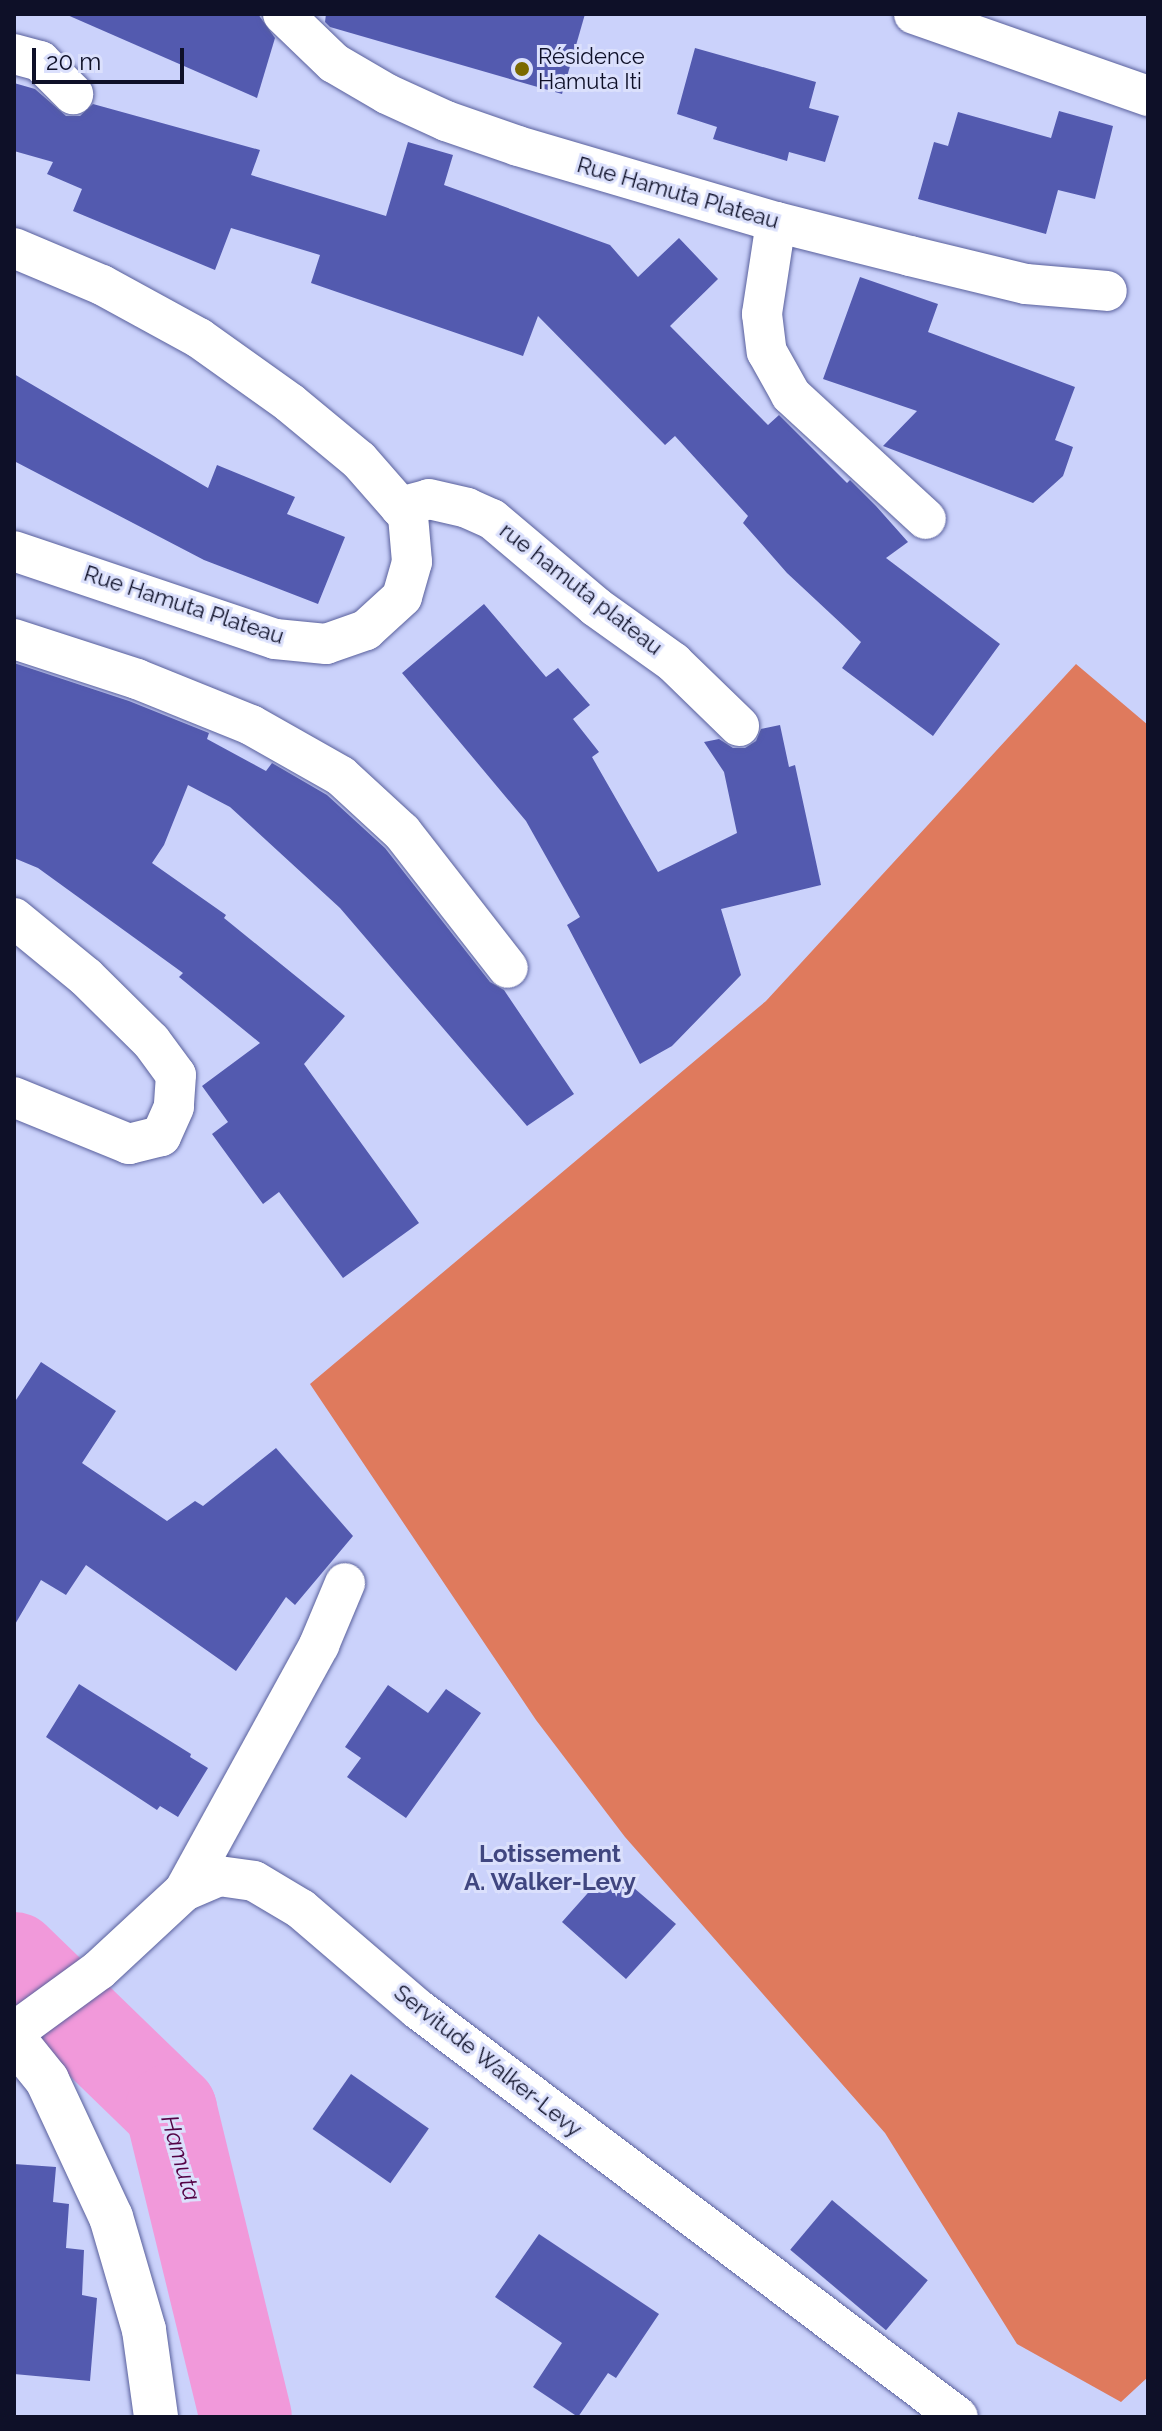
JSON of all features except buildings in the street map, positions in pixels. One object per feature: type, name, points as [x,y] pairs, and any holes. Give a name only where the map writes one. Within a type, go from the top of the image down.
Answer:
[{"type":"main road","points":[[22,2029],[111,2217],[144,2330],[156,2417]]},
{"type":"street","name":"Rue Hamuta Plateau","points":[[283,14],[334,63],[387,94],[446,121],[619,178],[776,222],[1026,284],[1107,291]]},
{"type":"street","points":[[914,14],[1148,96]]},
{"type":"street","points":[[14,54],[40,61],[73,94]]},
{"type":"street","points":[[776,222],[762,314],[767,352],[791,395],[926,519]]},
{"type":"street","name":"Rue Hamuta Plateau","points":[[14,248],[102,285],[199,338],[290,403],[359,460],[408,516],[412,562],[402,597],[366,630],[326,644],[275,639],[14,551]]},
{"type":"street","name":"rue hamuta plateau","points":[[400,507],[429,499],[467,508],[492,519],[596,607],[673,662],[739,726]]},
{"type":"street","points":[[14,639],[137,679],[251,725],[341,776],[402,832],[508,968]]},
{"type":"street","points":[[14,918],[86,977],[151,1041],[176,1075],[174,1107],[161,1136],[129,1144],[14,1097]]},
{"type":"street","points":[[184,1891],[319,1645],[345,1583]]},
{"type":"street","name":"Servitude Walker-Levy","points":[[22,2029],[99,1970],[184,1891],[219,1876],[254,1881],[301,1909],[419,2010],[958,2417]]},
{"type":"shaded area","points":[[1076,664],[1148,725],[1148,2377],[1121,2402],[1017,2344],[885,2133],[625,1837],[536,1720],[310,1384],[766,1001]]},
{"type":"waterway","name":"Hamuta","points":[[14,1958],[171,2110],[246,2417]]},
{"type":"place","name":"Résidence Hamuta Iti","points":[[522,69]]},
{"type":"district","name":"Lotissement A. Walker-Levy","points":[[550,1868]]}]
